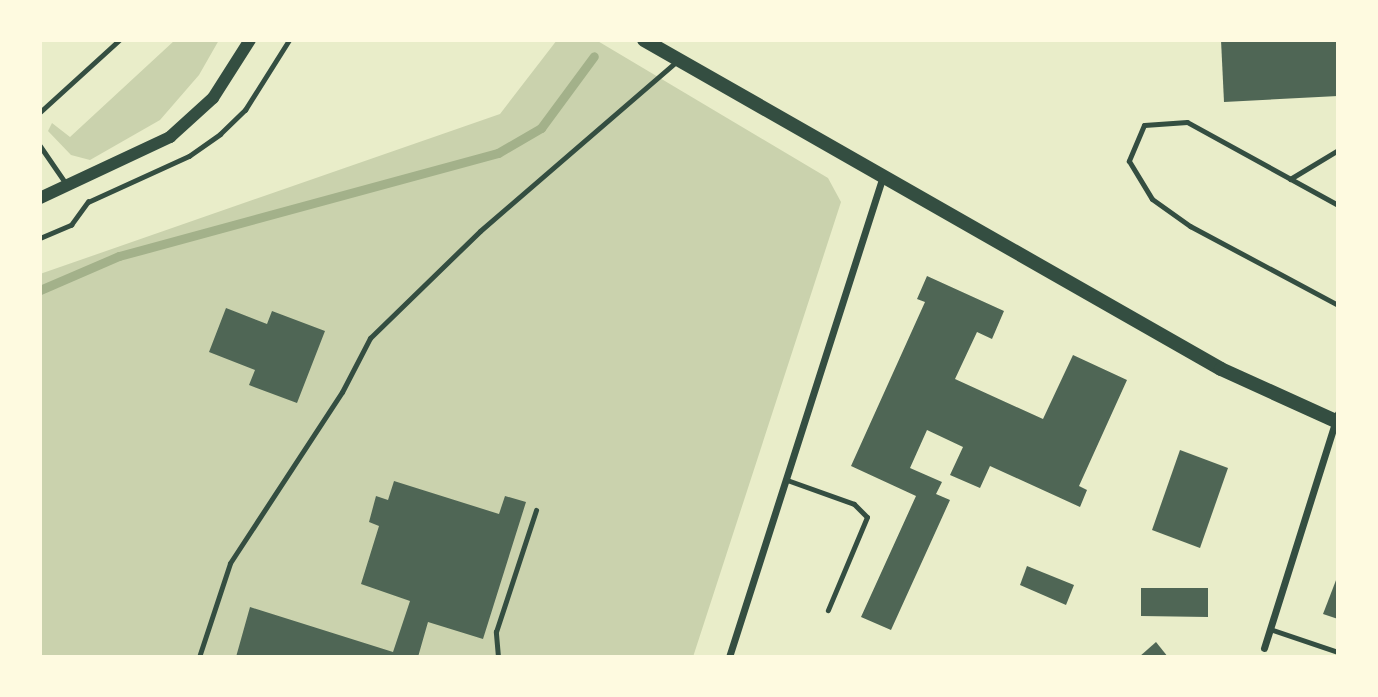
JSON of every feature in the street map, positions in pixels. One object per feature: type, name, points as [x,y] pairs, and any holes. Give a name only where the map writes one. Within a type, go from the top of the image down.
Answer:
[{"type":"main road","points":[[644,40],[1221,369],[1337,418]]},
{"type":"street","points":[[40,198],[145,151],[192,119],[213,99],[250,40]]},
{"type":"street","points":[[729,657],[883,176]]},
{"type":"street","points":[[1264,649],[1337,418]]},
{"type":"lane","points":[[40,112],[119,40]]},
{"type":"lane","points":[[199,657],[230,563],[342,392],[370,338],[480,231],[678,60]]},
{"type":"lane","points":[[1338,205],[1187,122],[1144,125],[1129,161],[1152,199],[1190,226],[1338,305]]},
{"type":"lane","points":[[40,146],[68,186]]},
{"type":"lane","points":[[1290,179],[1338,150]]},
{"type":"lane","points":[[787,480],[854,503],[867,517],[828,610]]},
{"type":"lane","points":[[1270,629],[1338,652]]},
{"type":"path","points":[[498,657],[496,632],[536,510]]},
{"type":"green space","points":[[175,40],[219,40],[199,75],[160,120],[90,160],[71,155],[48,131],[52,123],[70,137]]},
{"type":"green space","points":[[557,40],[596,40],[828,178],[841,202],[693,657],[40,657],[40,274],[500,114]]},
{"type":"building","points":[[1221,40],[1338,40],[1338,96],[1224,102]]},
{"type":"building","points":[[927,276],[1004,311],[992,339],[977,332],[955,379],[1043,419],[1073,355],[1127,380],[1079,486],[1087,490],[1080,507],[990,466],[980,488],[950,475],[963,447],[927,430],[910,468],[942,482],[936,494],[950,500],[891,630],[861,617],[916,496],[851,466],[925,302],[917,299]]},
{"type":"building","points":[[226,308],[267,324],[272,311],[325,331],[297,403],[249,385],[255,370],[209,352]]},
{"type":"building","points":[[1180,450],[1228,468],[1200,548],[1152,530]]},
{"type":"building","points":[[394,481],[499,514],[505,496],[526,502],[483,639],[428,622],[418,657],[236,657],[250,607],[393,652],[410,601],[361,584],[379,526],[369,522],[376,496],[388,500]]},
{"type":"building","points":[[1027,566],[1074,585],[1066,605],[1020,585]]},
{"type":"building","points":[[1338,575],[1338,619],[1323,614]]},
{"type":"building","points":[[1141,588],[1208,588],[1208,617],[1141,616]]},
{"type":"building","points":[[1156,642],[1168,657],[1139,657]]},
{"type":"waterway","points":[[40,290],[119,256],[498,153],[541,128],[594,56]]}]
